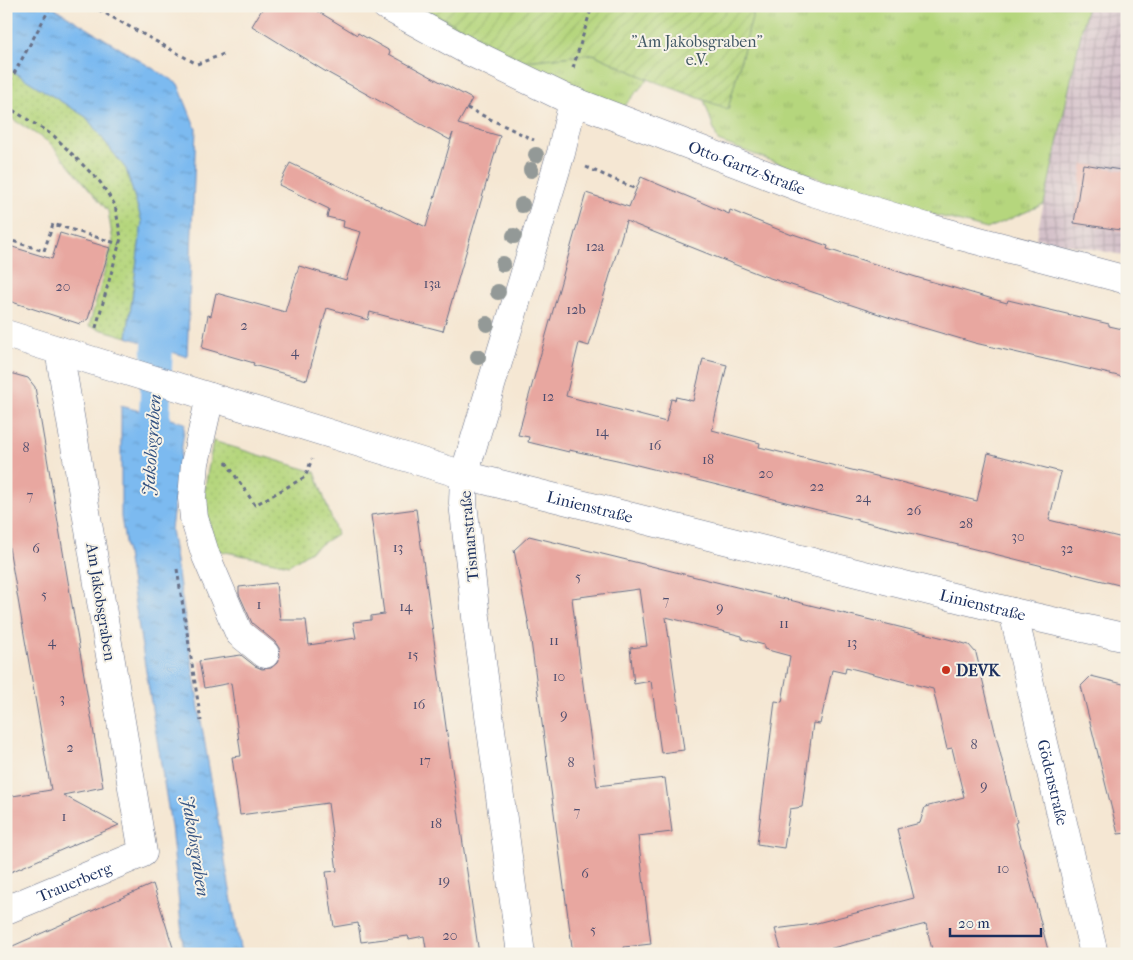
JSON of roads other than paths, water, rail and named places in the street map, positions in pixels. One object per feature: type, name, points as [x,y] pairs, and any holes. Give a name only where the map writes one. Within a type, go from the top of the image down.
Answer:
[{"type":"street","name":"Otto-Gartz-Straße","points":[[386,6],[470,52],[573,101],[819,194],[930,228],[1127,280]]},
{"type":"street","name":"Tismarstraße","points":[[521,954],[476,617],[463,503],[464,475],[561,153],[573,101]]},
{"type":"street","name":"Linienstraße","points":[[6,334],[464,475],[1013,612],[1127,638]]},
{"type":"street","name":"Am Jakobsgraben","points":[[59,350],[143,854]]},
{"type":"street","points":[[204,395],[192,498],[194,518],[206,556],[239,633],[265,654]]},
{"type":"street","name":"Gödenstraße","points":[[1013,612],[1094,954]]},
{"type":"street","name":"Trauerberg","points":[[6,910],[143,854]]},
{"type":"water","points":[[6,6],[51,6],[178,84],[196,129],[187,357],[127,337],[142,222],[126,169],[86,117],[6,67]]},
{"type":"water","points":[[121,406],[185,423],[171,529],[201,721],[241,954],[184,954],[171,826],[121,517]]},
{"type":"waterway","name":"Jakobsgraben","points":[[153,457],[159,305]]},
{"type":"place","name":"DEVK","points":[[946,670]]},
{"type":"park label","name":"\"Am Jakobsgraben\" e.V.","points":[[697,50]]}]
